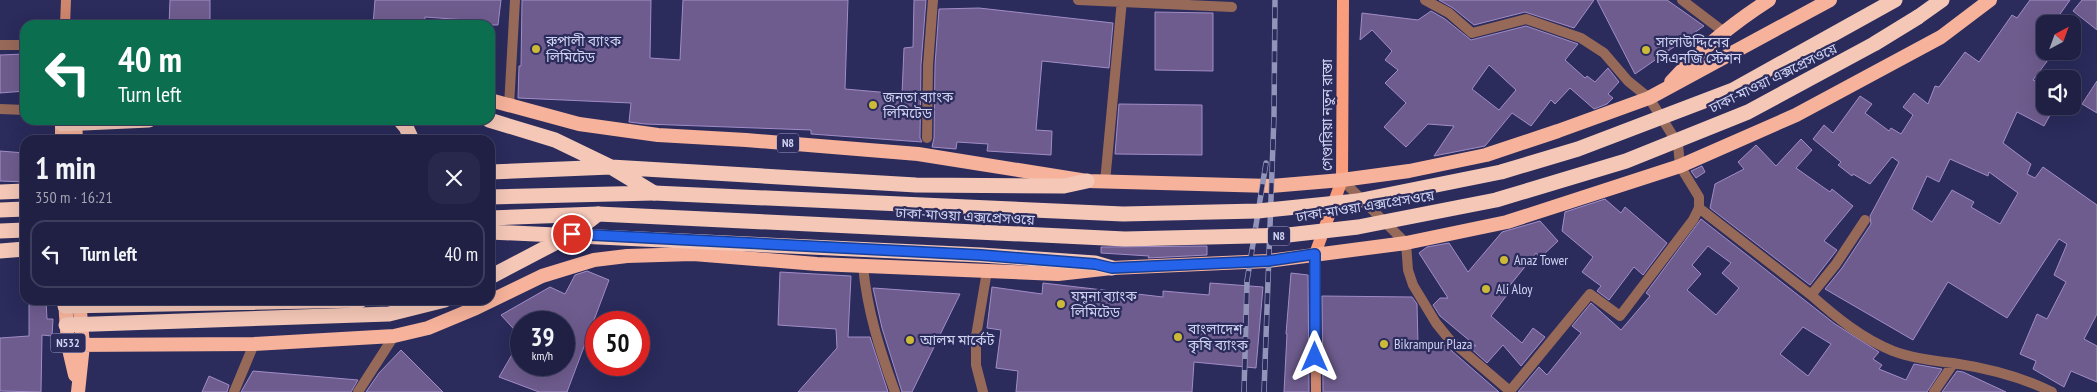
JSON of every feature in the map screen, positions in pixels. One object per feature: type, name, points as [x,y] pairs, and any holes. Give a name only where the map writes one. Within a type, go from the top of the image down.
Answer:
[{"type":"highway","points":[[1664,90],[1688,64],[1724,32],[1769,0]]},
{"type":"highway","name":"N8","points":[[495,102],[579,124],[624,131],[918,154],[1087,181],[1271,186],[1342,180],[1409,171],[1486,155],[1558,132],[1649,98],[1830,0]]},
{"type":"highway","name":"ঢাকা-মাওয়া এক্সপ্রেসওয়ে","points":[[654,193],[1124,214],[1258,211],[1357,201],[1501,172],[1587,146],[1733,90],[1895,0]]},
{"type":"highway","name":"ঢাকা-মাওয়া এক্সপ্রেসওয়ে","points":[[598,214],[1126,240],[1288,235],[1358,227],[1496,200],[1626,161],[1748,112],[1874,44],[1942,0]]},
{"type":"highway","name":"N8","points":[[495,299],[542,276],[594,260],[627,256],[693,254],[864,266],[1058,274],[1112,268],[1268,261],[1406,243],[1507,222],[1680,166],[1796,116],[1941,37],[1990,0]]},
{"type":"highway","points":[[495,122],[555,140],[611,166],[654,193]]},
{"type":"highway","points":[[495,172],[611,166],[916,185],[1064,186],[1087,181]]},
{"type":"highway","points":[[0,192],[20,191]]},
{"type":"highway","name":"N8","points":[[495,197],[654,193]]},
{"type":"highway","points":[[0,210],[20,209]]},
{"type":"highway","name":"N8","points":[[495,218],[598,214]]},
{"type":"highway","points":[[495,274],[572,234],[598,214]]},
{"type":"highway","points":[[0,231],[20,230]]},
{"type":"highway","points":[[495,232],[572,234],[981,255],[1095,264],[1112,268]]},
{"type":"highway","points":[[0,251],[20,249]]},
{"type":"highway","name":"N532","points":[[71,305],[66,325],[68,344],[78,389]]},
{"type":"highway","name":"N532","points":[[73,305],[81,324],[83,344],[78,389]]},
{"type":"highway","points":[[66,325],[389,314],[425,305]]},
{"type":"highway","name":"N8","points":[[68,344],[254,344],[394,336],[428,328],[482,305]]},
{"type":"main road","points":[[65,20],[66,0]]},
{"type":"main road","name":"গেণ্ডারিয়া নতুন রাস্তা","points":[[1315,254],[1342,180],[1343,0]]},
{"type":"main road","points":[[1315,254],[1316,392]]},
{"type":"street","points":[[508,106],[515,0]]},
{"type":"street","points":[[927,138],[928,65],[933,0]]},
{"type":"street","points":[[1078,0],[1232,7]]},
{"type":"street","points":[[1342,180],[1406,243],[1408,270],[1413,286],[1448,339],[1510,392],[1590,294],[1620,316],[1693,220],[1699,208],[1698,197],[1680,166],[1678,144],[1649,98],[1628,81],[1604,53],[1581,38],[1526,19],[1472,33],[1449,13],[1425,0]]},
{"type":"street","points":[[1682,0],[1724,32]]},
{"type":"street","points":[[1105,182],[1122,1]]},
{"type":"street","points":[[0,45],[20,45]]},
{"type":"street","points":[[0,109],[20,110]]},
{"type":"street","points":[[1699,208],[1811,295],[1850,328],[1893,351],[2020,379],[2052,392]]},
{"type":"street","points":[[1811,295],[1836,264],[1865,220]]},
{"type":"street","points":[[864,266],[865,289],[879,348],[894,392]]},
{"type":"street","points":[[983,392],[976,365],[976,336],[988,271]]},
{"type":"street","points":[[358,392],[394,336]]},
{"type":"street","points":[[234,392],[254,344]]},
{"type":"street","points":[[1934,392],[1953,364]]},
{"type":"building","points":[[170,0],[210,0],[210,20],[169,20]]},
{"type":"building","points":[[375,0],[501,0],[498,25],[495,25],[495,20],[425,17],[425,20],[373,20]]},
{"type":"building","points":[[522,0],[651,0],[650,58],[680,60],[683,0],[848,0],[845,89],[902,94],[904,48],[913,47],[914,0],[926,0],[921,65],[920,138],[922,142],[811,134],[811,130],[645,124],[629,122],[631,103],[518,98],[519,66],[521,66]]},
{"type":"building","points":[[1439,0],[1594,0],[1574,28],[1525,12],[1474,25],[1453,8]]},
{"type":"building","name":"সালাউদ্দিনের সিএনজি স্টেশন","points":[[1597,0],[1667,0],[1704,26],[1635,74]]},
{"type":"building","points":[[2030,0],[2070,0],[2059,15],[2036,15],[2036,60],[2048,60],[2040,70],[2036,70],[2036,76],[2033,80],[2036,81],[2036,115],[2050,115],[2044,126],[2017,112],[2003,143],[2031,164],[2027,174],[2035,178],[2043,167],[2097,205],[2097,314],[2084,339],[2097,346],[2097,382],[2071,371],[2064,387],[2033,369],[2036,361],[2020,354],[2037,314],[2047,319],[2066,282],[2054,275],[2067,244],[2059,239],[2007,318],[1948,282],[1913,340],[1825,289],[1842,268],[1871,224],[1870,216],[1899,162],[1892,157],[1870,184],[1853,174],[1852,176],[1838,165],[1841,162],[1813,139],[1824,125],[1833,133],[1860,96],[1872,104],[1865,113],[1889,131],[1891,128],[1901,134],[1913,115],[1903,107],[1914,93],[1928,104],[1935,86],[1939,87],[1965,52],[1979,62],[2012,15],[2017,18]],"holes":[[[1950,159],[1988,176],[1989,172],[2018,193],[2000,224],[1971,207],[1974,202],[1952,190],[1932,222],[1912,209],[1927,176],[1939,182]]]},
{"type":"building","points":[[2082,0],[2097,0],[2097,30],[2081,17],[2081,15],[2073,11]]},
{"type":"building","points":[[979,8],[1113,23],[1109,68],[1042,61],[1036,130],[1052,131],[1051,155],[987,151],[988,144],[957,142],[956,149],[932,147],[934,138],[935,65],[939,9]]},
{"type":"building","points":[[1431,11],[1445,19],[1471,40],[1526,26],[1578,44],[1565,60],[1585,78],[1587,76],[1595,82],[1608,68],[1619,82],[1608,94],[1613,98],[1607,104],[1594,109],[1570,88],[1555,104],[1551,100],[1531,126],[1512,113],[1485,146],[1434,156],[1454,126],[1428,124],[1406,147],[1384,127],[1406,103],[1385,83],[1398,70],[1385,60],[1392,51],[1372,30],[1360,40],[1362,13],[1418,20]],"holes":[[[1489,65],[1516,90],[1499,110],[1472,89]]]},
{"type":"building","points":[[1155,12],[1213,13],[1213,71],[1155,70]]},
{"type":"building","points":[[20,54],[20,91],[0,93],[0,55]]},
{"type":"building","points":[[2097,81],[2097,113],[2082,104]]},
{"type":"building","points":[[1119,104],[1202,105],[1202,155],[1115,154]]},
{"type":"building","points":[[1801,139],[1812,150],[1796,168],[1830,192],[1832,189],[1853,206],[1824,241],[1837,250],[1810,285],[1710,208],[1715,184],[1744,169],[1738,162],[1756,145],[1776,166]]},
{"type":"building","points":[[0,151],[20,153],[20,182],[0,181]]},
{"type":"building","points":[[1702,166],[1705,172],[1696,178],[1691,171]]},
{"type":"building","points":[[1605,199],[1621,213],[1625,207],[1667,243],[1643,275],[1634,267],[1609,300],[1597,291],[1601,286],[1582,272],[1593,257],[1562,231],[1565,212]]},
{"type":"building","points":[[1701,219],[1835,324],[1879,352],[1873,359],[1882,365],[1879,369],[1906,380],[1914,364],[1942,369],[1927,392],[1518,392],[1539,367],[1547,375],[1581,333],[1572,326],[1591,303],[1621,330],[1650,296],[1646,293]],"holes":[[[1708,246],[1731,263],[1722,273],[1739,288],[1716,315],[1687,290],[1701,274],[1692,265]],[[1803,327],[1831,344],[1808,376],[1780,354]]]},
{"type":"building","points":[[1540,221],[1558,241],[1540,258],[1536,253],[1507,289],[1510,291],[1491,316],[1522,343],[1533,328],[1545,337],[1521,366],[1503,345],[1487,363],[1467,345],[1476,346],[1440,316],[1433,305],[1440,298],[1448,298],[1419,253],[1427,247],[1449,243],[1468,272],[1502,232]]},
{"type":"building","points":[[1207,246],[1207,255],[1148,258],[1149,256],[1101,253],[1101,247]]},
{"type":"building","points":[[587,271],[609,280],[597,311],[585,311],[585,344],[575,371],[575,311],[510,311],[510,325],[501,315],[550,287],[565,294],[575,275]]},
{"type":"building","points":[[780,272],[851,276],[848,337],[870,337],[888,392],[798,392],[837,348],[836,329],[778,325]]},
{"type":"building","points":[[1291,273],[1308,275],[1309,392],[1284,392]]},
{"type":"building","points":[[1043,283],[1163,297],[1163,291],[1209,295],[1210,283],[1263,287],[1256,368],[1194,362],[1192,392],[1016,392],[1018,371],[996,368],[1001,330],[987,328],[992,287],[1042,294]]},
{"type":"building","name":"আলম মার্কেট","points":[[873,288],[960,294],[912,392],[902,392],[882,328]]},
{"type":"building","name":"Bikrampur Plaza","points":[[1322,296],[1412,297],[1417,304],[1418,344],[1445,345],[1499,392],[1323,392]]},
{"type":"building","points":[[29,305],[46,305],[47,319],[53,319],[52,336],[42,335],[41,392],[0,391],[0,338],[29,336]]},
{"type":"building","points":[[401,350],[443,392],[366,392],[379,373]]},
{"type":"building","points":[[510,358],[510,376],[573,376],[567,392],[539,392],[499,377]]},
{"type":"building","points":[[253,371],[358,380],[351,392],[241,392]]},
{"type":"building","points":[[1957,371],[1963,372],[2006,392],[1942,392]]},
{"type":"building","points":[[209,376],[229,385],[227,392],[202,392]]},
{"type":"railway","points":[[1264,392],[1274,116],[1275,0]]},
{"type":"railway","points":[[1244,392],[1247,281],[1266,163]]},
{"type":"place","name":"রুপালী ব্যাংক লিমিটেড","points":[[536,49]]},
{"type":"place","name":"সালাউদ্দিনের সিএনজি স্টেশন","points":[[1646,50]]},
{"type":"place","name":"জনতা ব্যাংক লিমিটেড","points":[[873,105]]},
{"type":"place","name":"Anaz Tower","points":[[1504,260]]},
{"type":"place","name":"Ali Aloy","points":[[1486,289]]},
{"type":"place","name":"যমুনা ব্যাংক লিমিটেড","points":[[1061,304]]},
{"type":"place","name":"বাংলাদেশ কৃষি ব্যাংক","points":[[1178,337]]},
{"type":"place","name":"আলম মার্কেট","points":[[910,340]]},
{"type":"place","name":"Bikrampur Plaza","points":[[1384,344]]},
{"type":"route","points":[[572,234],[981,255],[1095,264],[1112,268],[1268,261],[1315,254],[1315,357]]}]
